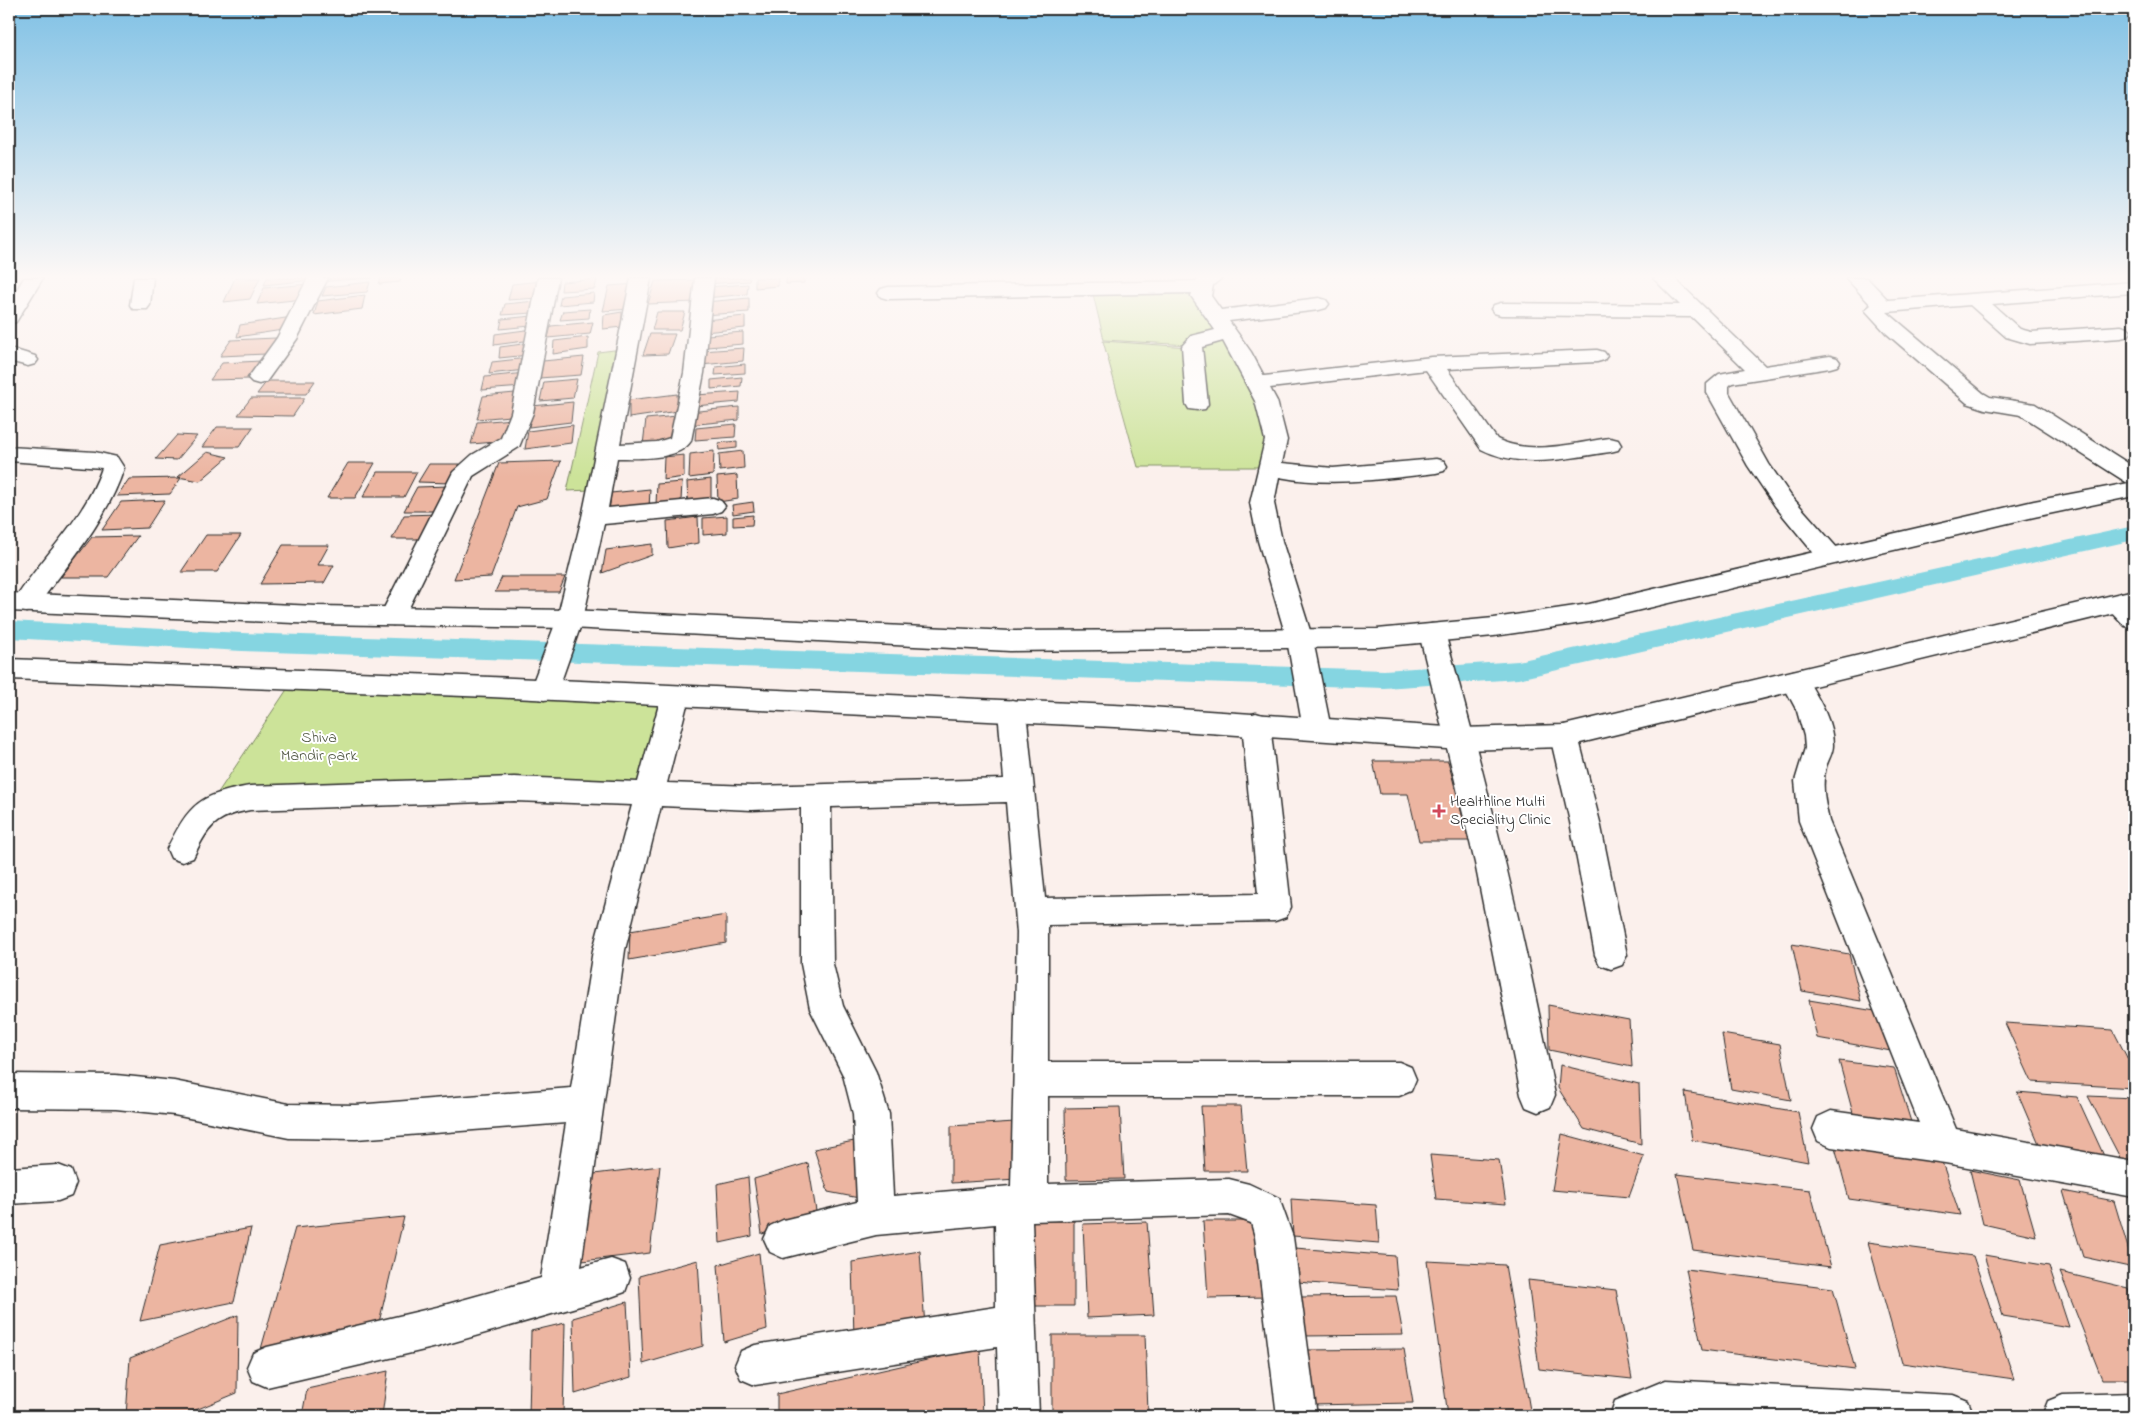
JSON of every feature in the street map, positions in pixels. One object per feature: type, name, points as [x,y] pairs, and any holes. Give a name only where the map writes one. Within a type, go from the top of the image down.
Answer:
[{"type":"street","points":[[259,378],[283,344]]},
{"type":"street","points":[[393,616],[464,472],[480,460],[511,442],[522,413],[535,344]]},
{"type":"street","points":[[545,689],[570,620],[608,451],[628,344]]},
{"type":"street","points":[[608,451],[662,448],[676,445],[680,441],[694,373],[697,344]]},
{"type":"street","points":[[1194,344],[1192,346],[1196,404]]},
{"type":"street","points":[[1236,344],[1266,401],[1276,440],[1262,503],[1270,541],[1302,650],[1315,717]]},
{"type":"street","points":[[1731,344],[1760,372]]},
{"type":"street","points":[[1912,344],[1963,390],[1985,403],[2014,406],[2036,414],[2134,477]]},
{"type":"street","points":[[1257,383],[1432,363],[1597,356]]},
{"type":"street","points":[[1830,362],[1726,378],[1718,384],[1718,393],[1759,466],[1783,501],[1830,556]]},
{"type":"street","points":[[1432,363],[1489,444],[1500,452],[1518,454],[1610,445]]},
{"type":"street","points":[[9,454],[95,459],[109,462],[113,468],[111,477],[87,518],[18,603]]},
{"type":"street","points":[[1271,468],[1296,474],[1329,476],[1436,466]]},
{"type":"street","points":[[18,603],[570,620],[1010,640],[1302,650],[1378,638],[1494,627],[1589,613],[2034,509],[2134,489]]},
{"type":"street","points":[[594,517],[713,506]]},
{"type":"street","points":[[9,669],[545,689],[675,697],[1256,724],[1315,717],[1461,739],[1564,736],[1794,681],[2128,607]]},
{"type":"street","points":[[1432,633],[1486,836],[1520,991],[1538,1095]]},
{"type":"street","points":[[1794,681],[1816,727],[1819,746],[1812,770],[1808,795],[1814,821],[1945,1144]]},
{"type":"street","points":[[558,1294],[609,950],[675,697]]},
{"type":"street","points":[[1012,712],[1033,933],[1031,1079],[1021,1204],[1016,1324],[1019,1416]]},
{"type":"street","points":[[1031,912],[1276,907],[1256,724]]},
{"type":"street","points":[[1564,736],[1585,822],[1611,955]]},
{"type":"street","points":[[182,849],[195,822],[207,809],[225,802],[250,798],[423,790],[514,789],[752,798],[1020,790]]},
{"type":"street","points":[[816,796],[817,964],[827,1009],[859,1072],[871,1114],[876,1216]]},
{"type":"street","points":[[1031,1079],[1399,1079]]},
{"type":"street","points":[[9,1091],[116,1092],[174,1098],[289,1121],[356,1122],[586,1104]]},
{"type":"street","points":[[1831,1129],[1945,1144],[2134,1179]]},
{"type":"street","points":[[9,1186],[58,1183]]},
{"type":"street","points":[[782,1239],[876,1216],[1021,1204],[1229,1197],[1249,1202],[1266,1211],[1274,1237],[1297,1416]]},
{"type":"street","points":[[268,1367],[437,1326],[611,1278]]},
{"type":"street","points":[[755,1365],[1016,1324]]},
{"type":"street","points":[[1630,1416],[1666,1400],[1729,1402],[1767,1408],[1953,1416]]},
{"type":"street","points":[[2063,1416],[2134,1413]]},
{"type":"green space","points":[[1104,344],[1189,347],[1197,344],[1230,344],[1273,440],[1267,467],[1138,467]]},
{"type":"green space","points":[[622,349],[591,490],[567,491],[598,352]]},
{"type":"green space","name":"Shiva Mandir park","points":[[288,688],[670,704],[648,795],[207,809]]},
{"type":"building","points":[[228,344],[272,344],[266,354],[220,356]]},
{"type":"building","points":[[530,344],[529,355],[499,358],[500,347]]},
{"type":"building","points":[[554,344],[588,344],[588,349],[553,354]]},
{"type":"building","points":[[646,344],[671,344],[668,354],[643,355]]},
{"type":"building","points":[[707,344],[737,344],[707,347]]},
{"type":"building","points":[[744,348],[743,361],[701,365],[702,351]]},
{"type":"building","points":[[584,357],[581,375],[539,378],[543,361]]},
{"type":"building","points":[[528,358],[525,370],[489,374],[492,362]]},
{"type":"building","points":[[261,361],[250,379],[210,380],[222,363]]},
{"type":"building","points":[[745,364],[745,373],[715,375],[716,367]]},
{"type":"building","points":[[526,373],[523,387],[482,390],[485,377]]},
{"type":"building","points":[[742,377],[741,386],[711,389],[711,380]]},
{"type":"building","points":[[577,379],[573,398],[540,401],[544,382]]},
{"type":"building","points":[[267,381],[315,381],[306,394],[257,394]]},
{"type":"building","points":[[740,392],[739,402],[695,406],[696,395]]},
{"type":"building","points":[[515,393],[510,416],[477,419],[483,396]]},
{"type":"building","points":[[677,394],[678,411],[629,418],[629,400]]},
{"type":"building","points":[[251,398],[305,398],[293,416],[238,415]]},
{"type":"building","points":[[573,402],[571,422],[529,427],[532,406]]},
{"type":"building","points":[[739,407],[739,420],[688,425],[689,412]]},
{"type":"building","points":[[677,416],[675,442],[643,445],[646,419]]},
{"type":"building","points":[[513,419],[508,441],[471,444],[477,422]]},
{"type":"building","points":[[736,424],[735,437],[695,440],[696,428]]},
{"type":"building","points":[[573,425],[571,443],[525,449],[528,431]]},
{"type":"building","points":[[217,427],[253,427],[239,447],[202,447]]},
{"type":"building","points":[[177,435],[197,436],[177,460],[156,459]]},
{"type":"building","points":[[737,441],[737,448],[719,450],[718,443]]},
{"type":"building","points":[[714,451],[713,475],[689,478],[690,454]]},
{"type":"building","points":[[743,451],[744,468],[720,471],[719,454]]},
{"type":"building","points":[[207,452],[228,457],[200,481],[178,477]]},
{"type":"building","points":[[684,455],[684,477],[663,480],[664,457]]},
{"type":"building","points":[[561,461],[547,499],[517,507],[491,577],[454,579],[499,463]]},
{"type":"building","points":[[348,463],[375,463],[355,498],[327,498]]},
{"type":"building","points":[[429,464],[460,464],[450,483],[418,482]]},
{"type":"building","points":[[377,472],[417,472],[404,497],[363,497]]},
{"type":"building","points":[[737,475],[738,499],[718,502],[717,477]]},
{"type":"building","points":[[181,478],[170,494],[117,496],[129,479]]},
{"type":"building","points":[[711,479],[711,502],[688,505],[687,482]]},
{"type":"building","points":[[682,482],[681,501],[656,504],[657,484]]},
{"type":"building","points":[[450,486],[438,511],[404,511],[417,487]]},
{"type":"building","points":[[650,489],[649,509],[609,513],[611,493]]},
{"type":"building","points":[[165,500],[147,528],[102,530],[121,502]]},
{"type":"building","points":[[753,502],[754,511],[733,514],[732,505]]},
{"type":"building","points":[[439,514],[428,539],[392,539],[404,515]]},
{"type":"building","points":[[753,515],[752,525],[733,526],[733,517]]},
{"type":"building","points":[[727,516],[727,533],[703,535],[703,518]]},
{"type":"building","points":[[698,517],[699,543],[668,548],[667,521]]},
{"type":"building","points":[[206,535],[241,535],[217,572],[181,572]]},
{"type":"building","points":[[138,536],[108,577],[61,577],[92,537]]},
{"type":"building","points":[[652,544],[652,555],[602,573],[606,550]]},
{"type":"building","points":[[283,545],[329,545],[318,565],[334,565],[324,583],[260,584]]},
{"type":"building","points":[[502,577],[565,577],[559,592],[495,592]]},
{"type":"building","points":[[1373,761],[1448,761],[1469,841],[1419,841],[1408,794],[1380,794]]},
{"type":"building","points":[[726,915],[726,943],[629,960],[630,931]]},
{"type":"building","points":[[1792,944],[1849,954],[1861,1001],[1802,991]]},
{"type":"building","points":[[1809,1000],[1881,1012],[1891,1051],[1817,1038]]},
{"type":"building","points":[[1548,1005],[1629,1020],[1632,1067],[1549,1050]]},
{"type":"building","points":[[2005,1023],[2113,1030],[2134,1071],[2134,1088],[2032,1082]]},
{"type":"building","points":[[1722,1034],[1780,1044],[1791,1100],[1731,1089]]},
{"type":"building","points":[[1839,1061],[1894,1068],[1912,1125],[1854,1117]]},
{"type":"building","points":[[1560,1065],[1639,1084],[1641,1144],[1584,1129],[1558,1088]]},
{"type":"building","points":[[1685,1092],[1798,1112],[1808,1162],[1692,1140]]},
{"type":"building","points":[[2017,1092],[2077,1097],[2105,1158],[2043,1153]]},
{"type":"building","points":[[2088,1096],[2134,1098],[2134,1168],[2125,1167]]},
{"type":"building","points":[[1201,1106],[1241,1106],[1247,1171],[1205,1171]]},
{"type":"building","points":[[1120,1107],[1124,1179],[1066,1180],[1065,1108]]},
{"type":"building","points":[[1015,1122],[1017,1179],[951,1183],[951,1126]]},
{"type":"building","points":[[1562,1134],[1644,1156],[1629,1197],[1552,1190]]},
{"type":"building","points":[[864,1139],[859,1198],[828,1192],[814,1149]]},
{"type":"building","points":[[1835,1147],[1942,1162],[1960,1215],[1849,1199]]},
{"type":"building","points":[[1430,1155],[1499,1160],[1506,1204],[1436,1199]]},
{"type":"building","points":[[808,1163],[817,1217],[762,1234],[754,1179]]},
{"type":"building","points":[[660,1166],[650,1253],[582,1261],[594,1174]]},
{"type":"building","points":[[1970,1170],[2020,1180],[2036,1236],[1983,1224]]},
{"type":"building","points":[[1677,1174],[1810,1190],[1831,1267],[1693,1250]]},
{"type":"building","points":[[748,1177],[752,1236],[720,1243],[717,1184]]},
{"type":"building","points":[[2063,1191],[2114,1201],[2134,1268],[2083,1257]]},
{"type":"building","points":[[1291,1199],[1376,1205],[1379,1243],[1293,1236]]},
{"type":"building","points":[[404,1217],[376,1335],[261,1349],[295,1228]]},
{"type":"building","points":[[1027,1221],[1074,1221],[1074,1306],[1026,1306]]},
{"type":"building","points":[[1203,1221],[1261,1221],[1269,1297],[1208,1298]]},
{"type":"building","points":[[1147,1222],[1154,1315],[1087,1318],[1083,1224]]},
{"type":"building","points":[[251,1228],[234,1302],[140,1321],[160,1245]]},
{"type":"building","points":[[1868,1242],[1973,1256],[2014,1379],[1902,1363]]},
{"type":"building","points":[[1295,1248],[1395,1256],[1398,1290],[1297,1282]]},
{"type":"building","points":[[920,1251],[925,1328],[854,1338],[852,1262]]},
{"type":"building","points":[[759,1253],[767,1329],[724,1342],[718,1265]]},
{"type":"building","points":[[1984,1255],[2049,1266],[2069,1327],[2003,1316]]},
{"type":"building","points":[[698,1260],[703,1346],[643,1364],[639,1276]]},
{"type":"building","points":[[1427,1261],[1505,1265],[1531,1416],[1448,1416]]},
{"type":"building","points":[[1686,1269],[1833,1288],[1855,1369],[1702,1350]]},
{"type":"building","points":[[2060,1272],[2128,1288],[2134,1308],[2134,1379],[2102,1379]]},
{"type":"building","points":[[1528,1280],[1616,1290],[1632,1379],[1539,1369]]},
{"type":"building","points":[[1396,1296],[1403,1335],[1301,1336],[1297,1297]]},
{"type":"building","points":[[627,1302],[631,1377],[575,1394],[573,1318]]},
{"type":"building","points":[[238,1315],[237,1393],[181,1416],[126,1416],[130,1358]]},
{"type":"building","points":[[565,1323],[563,1416],[529,1416],[531,1331]]},
{"type":"building","points":[[1052,1335],[1145,1335],[1148,1412],[1052,1413]]},
{"type":"building","points":[[980,1348],[983,1416],[777,1416],[777,1394]]},
{"type":"building","points":[[1404,1349],[1413,1403],[1311,1405],[1305,1350]]},
{"type":"building","points":[[388,1371],[382,1416],[302,1416],[307,1389]]},
{"type":"waterway","points":[[9,630],[242,642],[1384,679],[1518,670],[2134,533]]},
{"type":"place","name":"Healthline Multi Speciality Clinic","points":[[1439,811]]}]
